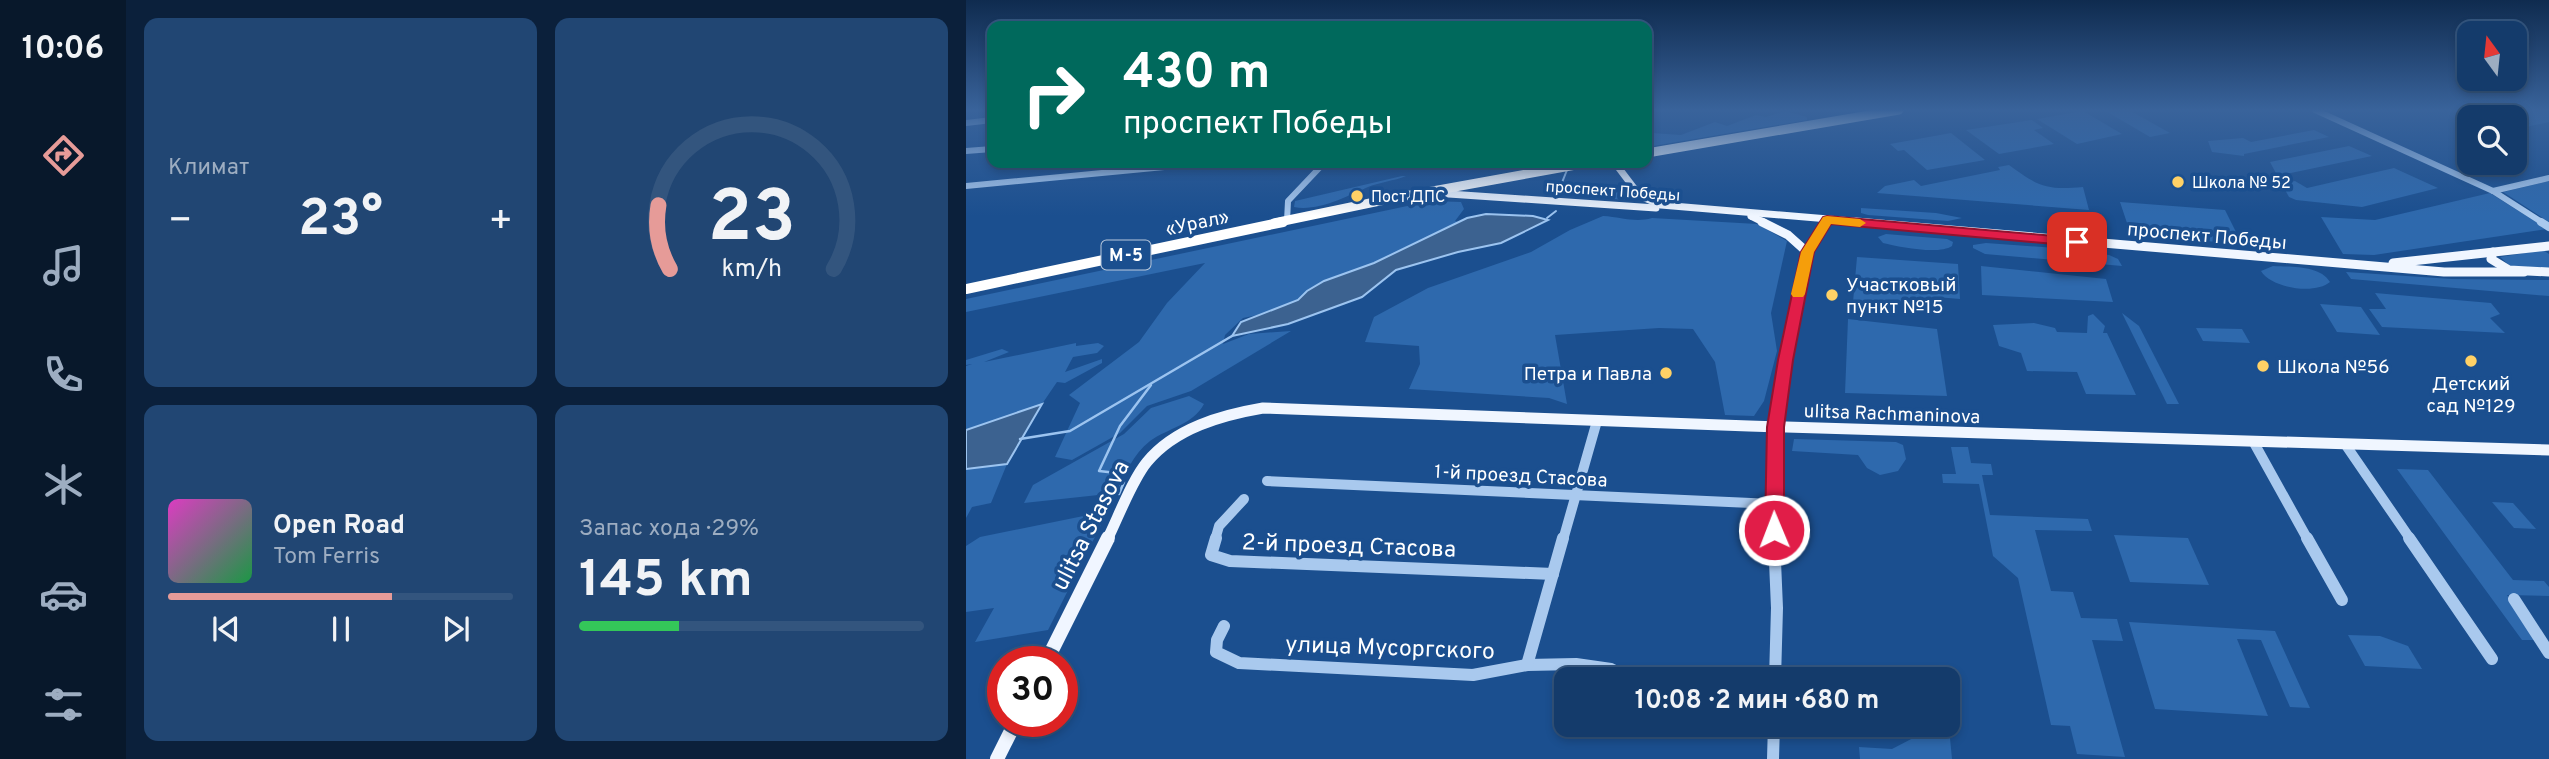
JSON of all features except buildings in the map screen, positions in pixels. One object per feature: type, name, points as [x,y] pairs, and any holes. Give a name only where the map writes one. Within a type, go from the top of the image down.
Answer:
[{"type":"highway","points":[[1652,150],[1679,145]]},
{"type":"highway","points":[[1652,150],[1681,145]]},
{"type":"highway","name":"М-5","points":[[1311,214],[1545,168]]},
{"type":"highway","name":"М-5","points":[[1311,214],[1557,168]]},
{"type":"highway","name":"«Урал»","points":[[966,288],[1311,214]]},
{"type":"main road","name":"проспект Победы","points":[[1619,168],[1637,193],[1656,204],[2444,272],[2549,272]]},
{"type":"main road","name":"проспект Победы","points":[[1484,180],[1479,187],[1484,191],[1517,197]]},
{"type":"main road","name":"проспект Победы","points":[[1405,196],[1452,193],[1707,209]]},
{"type":"main road","points":[[1626,205],[1639,201],[1637,193]]},
{"type":"main road","points":[[1746,213],[1788,235],[1807,252]]},
{"type":"main road","points":[[1776,427],[1797,296],[1807,252],[1827,220]]},
{"type":"main road","name":"проспект Победы","points":[[2370,266],[2549,246]]},
{"type":"main road","points":[[2493,252],[2491,259],[2497,264],[2524,272]]},
{"type":"main road","name":"ulitsa Rachmaninova","points":[[1195,425],[1227,414],[1262,408],[1776,427],[2549,450]]},
{"type":"main road","name":"ulitsa Stasova","points":[[1054,646],[1146,463],[1166,444],[1195,425]]},
{"type":"main road","points":[[997,759],[1008,737]]},
{"type":"street","points":[[2393,145],[2493,191],[2549,227]]},
{"type":"street","points":[[966,151],[987,149]]},
{"type":"street","points":[[966,186],[1154,168]]},
{"type":"street","points":[[1287,219],[1288,201],[1319,168]]},
{"type":"street","points":[[2493,191],[2549,178]]},
{"type":"street","points":[[1527,665],[1597,421]]},
{"type":"street","points":[[1775,667],[1777,608],[1773,504],[1776,427]]},
{"type":"street","points":[[2253,441],[2342,600]]},
{"type":"street","points":[[2345,444],[2492,659]]},
{"type":"street","name":"1-й проезд Стасова","points":[[1267,481],[1773,504]]},
{"type":"street","name":"2-й проезд Стасова","points":[[1244,499],[1219,526],[1211,555],[1230,561],[1553,574]]},
{"type":"street","points":[[2514,599],[2549,653]]},
{"type":"street","name":"улица Мусоргского","points":[[1224,626],[1217,640],[1216,652],[1240,663],[1474,675],[1527,665],[1601,667]]},
{"type":"street","points":[[1773,759],[1774,737]]},
{"type":"shaded area","points":[[1892,145],[1967,145],[1985,160],[1927,170],[1904,150],[1898,151]]},
{"type":"shaded area","points":[[1987,145],[2046,145],[1999,154]]},
{"type":"shaded area","points":[[2210,145],[2287,145],[2244,156],[2212,152]]},
{"type":"shaded area","points":[[2349,146],[2372,156],[2286,174],[2289,177],[2279,179],[2270,162]]},
{"type":"shaded area","points":[[2009,165],[2043,185],[2060,188],[2083,187],[2089,210],[1877,193],[1885,186],[1914,180],[1921,186],[2000,170],[1998,167]]},
{"type":"shaded area","points":[[2394,168],[2438,188],[2362,207],[2296,200],[2289,197],[2282,184],[2295,181],[2307,188]]},
{"type":"shaded area","points":[[1406,176],[1373,185],[1322,205],[1294,207],[1295,201]]},
{"type":"shaded area","points":[[2549,181],[2549,222],[2503,192]]},
{"type":"shaded area","points":[[1605,185],[1621,188],[1626,200],[1578,196],[1585,188]]},
{"type":"shaded area","points":[[2490,193],[2547,229],[2374,255],[2343,254],[2321,217],[2375,220]]},
{"type":"shaded area","points":[[1431,201],[1461,202],[1464,209],[1455,221],[1458,222],[1374,263],[1324,281],[1298,300],[1272,312],[1243,318],[1225,335],[1223,344],[1249,334],[1291,331],[1191,391],[1147,406],[1120,433],[1072,460],[1055,457],[1080,403],[1069,395],[1139,342],[1167,303],[1205,263],[966,312],[966,299]]},
{"type":"shaded area","points":[[2120,202],[2225,210],[2242,244],[2131,235]]},
{"type":"shaded area","points":[[1861,208],[1936,213],[1962,218],[1948,221],[1868,215],[1861,213]]},
{"type":"shaded area","points":[[1486,214],[1533,216],[1548,220],[1501,243],[1396,270],[1362,297],[1288,324],[1232,336],[1241,322],[1298,300],[1324,281],[1374,263],[1467,218]]},
{"type":"shaded area","points":[[1603,216],[1634,220],[1652,218],[1757,224],[1787,241],[1771,313],[1777,351],[1764,401],[1754,416],[1725,415],[1715,362],[1693,329],[1659,328],[1555,335],[1567,404],[1549,398],[1409,389],[1420,364],[1419,346],[1365,342],[1374,317],[1428,288],[1531,252],[1570,230]]},
{"type":"shaded area","points":[[1886,234],[1947,239],[1953,242],[1952,246],[1946,249],[1919,249],[1883,243],[1878,237]]},
{"type":"shaded area","points":[[1986,243],[2070,249],[2109,255],[2118,259],[2122,266],[1985,254],[1973,248],[1973,245]]},
{"type":"shaded area","points":[[2543,250],[2549,254],[2549,268],[2510,266],[2500,257]]},
{"type":"shaded area","points":[[1857,257],[1958,264],[1960,299],[1936,297],[1937,308],[1853,302]]},
{"type":"shaded area","points":[[1981,266],[2106,279],[2113,302],[1982,295]]},
{"type":"shaded area","points":[[2273,266],[2312,270],[2325,276],[2330,282],[2304,289],[2283,285],[2266,277],[2261,271]]},
{"type":"shaded area","points":[[2346,272],[2452,279],[2549,280],[2549,296],[2351,279]]},
{"type":"shaded area","points":[[2375,293],[2491,303],[2500,314],[2490,318],[2505,333],[2382,327],[2369,309],[2386,309]]},
{"type":"shaded area","points":[[2320,304],[2361,307],[2380,335],[2337,332]]},
{"type":"shaded area","points":[[2122,313],[2139,326],[2179,404],[2167,404]]},
{"type":"shaded area","points":[[2093,314],[2105,326],[2103,333],[2107,333],[2136,395],[2086,394],[2077,372],[2027,371],[2021,353],[1999,346],[1993,325],[2034,323],[2055,328],[2057,332],[2087,333],[2088,316]]},
{"type":"shaded area","points":[[1848,319],[1937,329],[1947,396],[1845,393]]},
{"type":"shaded area","points":[[2196,328],[2242,329],[2250,343],[2203,341]]},
{"type":"shaded area","points":[[1076,343],[1076,346],[1098,343],[1104,346],[1097,353],[1073,357],[1065,372],[1102,359],[1102,363],[1065,383],[1057,382],[1042,404],[966,430],[966,366],[972,364],[966,365],[966,360],[1002,349],[1009,352],[984,362]]},
{"type":"shaded area","points":[[1189,396],[1204,404],[1187,422],[1144,446],[1130,465],[1117,493],[1024,503],[1033,485],[1124,434],[1151,408]]},
{"type":"shaded area","points":[[1042,404],[1007,464],[966,469],[966,430]]},
{"type":"shaded area","points":[[1794,439],[1896,442],[1903,445],[1906,459],[1898,471],[1880,475],[1867,468],[1858,455],[1792,451]]},
{"type":"shaded area","points":[[1951,447],[1968,447],[1971,463],[1991,464],[1993,475],[1982,475],[1990,515],[2088,519],[2092,531],[2035,530],[2051,591],[2073,592],[2081,618],[2117,619],[2123,641],[2092,640],[2125,757],[2077,754],[2070,726],[2051,725],[2018,578],[1993,556],[1979,484],[1943,483],[1942,474],[1956,474]]},
{"type":"shaded area","points":[[1007,464],[991,503],[972,507],[966,518],[966,469]]},
{"type":"shaded area","points":[[2397,469],[2428,470],[2513,580],[2544,581],[2549,587],[2549,596],[2507,595],[2541,640],[2522,640]]},
{"type":"shaded area","points":[[2492,502],[2513,503],[2536,529],[2514,528]]},
{"type":"shaded area","points":[[1108,511],[1048,630],[975,642],[994,608],[966,612],[966,546],[980,537]]},
{"type":"shaded area","points":[[2114,535],[2188,538],[2209,585],[2130,582]]},
{"type":"shaded area","points":[[2129,622],[2275,631],[2310,708],[2290,707],[2261,640],[2237,639],[2268,716],[2155,709]]},
{"type":"shaded area","points":[[2348,635],[2380,636],[2408,646],[2422,669],[2365,666]]},
{"type":"shaded area","points":[[1915,737],[1950,738],[1952,759],[1860,759],[1859,747],[1892,749]]},
{"type":"waterway","points":[[1557,195],[1567,170]]},
{"type":"waterway","points":[[1547,218],[1556,211]]},
{"type":"waterway","points":[[1020,439],[1070,431],[1232,336]]},
{"type":"waterway","points":[[1119,494],[1124,482],[1117,473],[1099,471],[1120,426],[1151,385]]},
{"type":"slow traffic","points":[[1798,294],[1807,252],[1827,220],[1860,223]]},
{"type":"place","name":"Школа № 52","points":[[2178,182]]},
{"type":"place","name":"Пост ДПС","points":[[1357,196]]},
{"type":"place","name":"Участковый пункт №15","points":[[1832,295]]},
{"type":"place","name":"Детский сад №129","points":[[2471,361]]},
{"type":"place","name":"Школа №56","points":[[2263,366]]},
{"type":"place","name":"Петра и Павла","points":[[1666,373]]},
{"type":"route","points":[[1774,530],[1779,398],[1807,252],[1827,220],[2077,242]]}]
